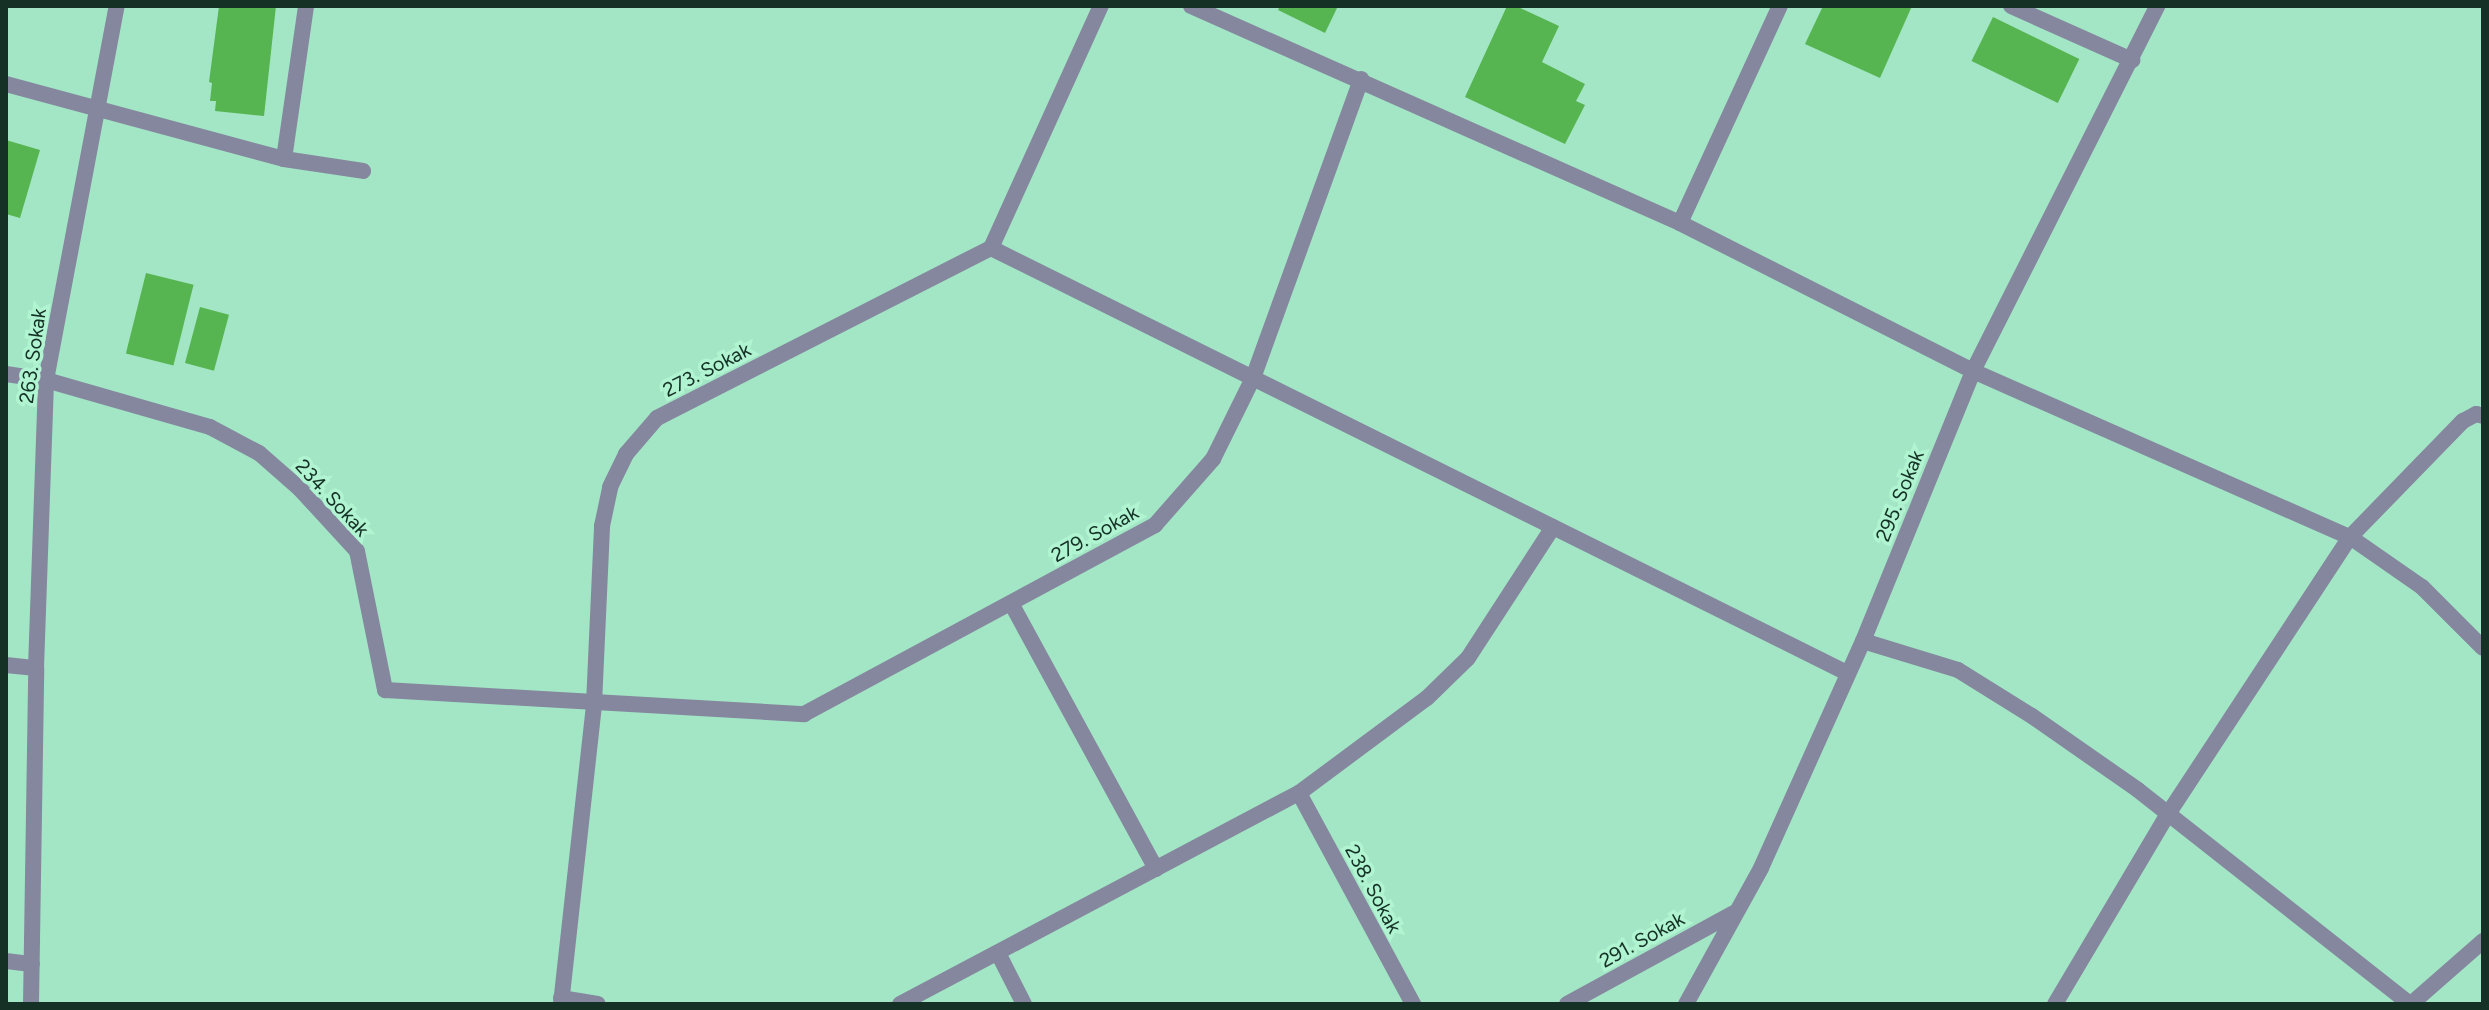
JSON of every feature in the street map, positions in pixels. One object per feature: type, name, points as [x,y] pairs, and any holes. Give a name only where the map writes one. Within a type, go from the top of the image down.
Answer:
[{"type":"street","name":"263. Sokak","points":[[31,1004],[36,668],[46,380],[117,6]]},
{"type":"street","points":[[284,159],[306,6]]},
{"type":"street","points":[[1101,6],[991,248],[1847,673]]},
{"type":"street","points":[[1191,6],[1680,223],[1973,371],[2350,537],[2422,587],[2483,648]]},
{"type":"street","points":[[1680,223],[1780,6]]},
{"type":"street","points":[[2011,6],[2132,60]]},
{"type":"street","name":"295. Sokak","points":[[1686,1004],[1761,868],[1863,641],[1973,371],[2157,6]]},
{"type":"street","name":"279. Sokak","points":[[594,704],[804,714],[1155,525],[1213,459],[1253,378],[1361,79]]},
{"type":"street","points":[[6,84],[284,159],[363,171]]},
{"type":"street","name":"273. Sokak","points":[[561,1001],[594,704],[602,526],[610,487],[633,445],[657,418],[991,248]]},
{"type":"street","points":[[6,374],[46,380]]},
{"type":"street","name":"234. Sokak","points":[[46,380],[210,427],[259,453],[300,489],[357,551],[385,690],[594,704]]},
{"type":"street","points":[[2055,1004],[2168,814],[2350,537],[2463,421],[2476,414],[2483,416]]},
{"type":"street","points":[[900,1004],[1299,793],[1427,698],[1468,658],[1553,527]]},
{"type":"street","points":[[1011,603],[1156,869]]},
{"type":"street","points":[[1863,641],[1958,670],[2032,716],[2168,814],[2410,1004],[2483,941]]},
{"type":"street","points":[[6,665],[36,668]]},
{"type":"street","name":"238. Sokak","points":[[1299,793],[1413,1004]]},
{"type":"street","name":"291. Sokak","points":[[1567,1004],[1735,912]]},
{"type":"street","points":[[998,953],[1024,1004]]},
{"type":"street","points":[[6,961],[32,964]]},
{"type":"street","points":[[561,1001],[598,1004]]},
{"type":"building","points":[[219,6],[276,6],[264,116],[215,111],[216,101],[210,101],[212,83],[209,82]]},
{"type":"building","points":[[1280,6],[1338,6],[1325,33],[1278,10]]},
{"type":"building","points":[[1507,6],[1516,6],[1559,26],[1542,62],[1585,84],[1576,101],[1585,105],[1565,144],[1465,97]]},
{"type":"building","points":[[1823,6],[1912,6],[1880,78],[1805,44]]},
{"type":"building","points":[[1993,17],[2079,59],[2058,103],[1972,61]]},
{"type":"building","points":[[6,140],[40,150],[20,218],[6,214]]},
{"type":"building","points":[[146,273],[194,285],[173,365],[126,354]]},
{"type":"building","points":[[200,307],[229,315],[214,371],[185,363]]}]
